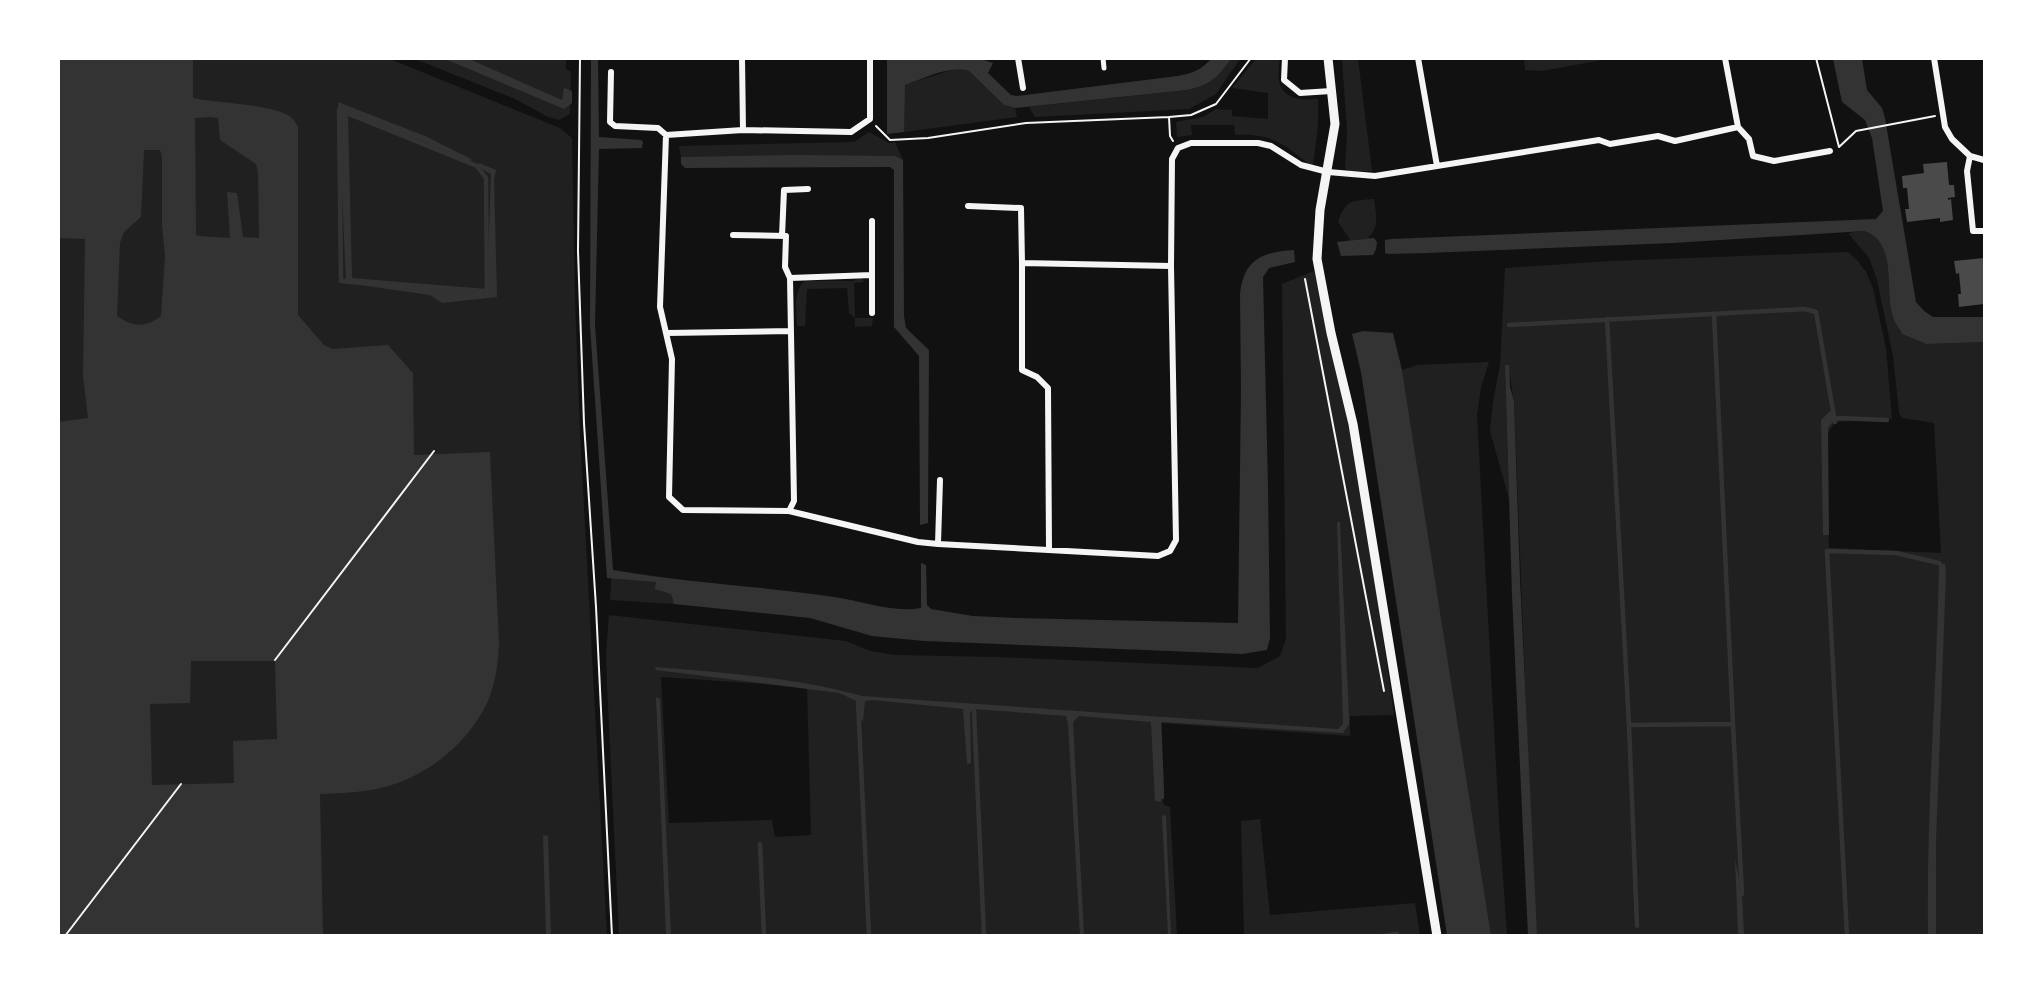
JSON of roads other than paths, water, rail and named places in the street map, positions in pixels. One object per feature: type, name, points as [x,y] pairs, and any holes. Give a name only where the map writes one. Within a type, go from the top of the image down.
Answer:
[{"type":"street","points":[[742,58],[743,130]]},
{"type":"street","points":[[611,72],[610,122],[615,126],[658,128],[666,135],[743,130],[851,132],[870,119],[870,58]]},
{"type":"street","points":[[1018,58],[1023,88]]},
{"type":"street","points":[[1103,58],[1104,68]]},
{"type":"street","points":[[1285,58],[1284,80],[1300,93],[1331,91]]},
{"type":"street","points":[[1328,58],[1335,123],[1320,210],[1317,259],[1331,333],[1353,424],[1437,936]]},
{"type":"street","points":[[1418,58],[1437,166]]},
{"type":"street","points":[[1725,58],[1738,127],[1749,139],[1753,156],[1774,161],[1830,151]]},
{"type":"street","points":[[1934,58],[1945,127],[1952,139],[1970,156],[1984,160]]},
{"type":"street","points":[[666,135],[660,307],[672,359],[669,496],[683,510],[789,511],[918,542],[938,544],[1158,556],[1170,551],[1176,540],[1171,266],[1172,159],[1178,148],[1191,143],[1258,143],[1271,146],[1301,165],[1328,172],[1375,176],[1599,140],[1610,144],[1658,136],[1675,141],[1738,127]]},
{"type":"street","points":[[1970,156],[1967,171],[1973,231],[1984,231]]},
{"type":"street","points":[[782,236],[784,190],[808,189]]},
{"type":"street","points":[[968,206],[1021,208],[1022,370],[1037,377],[1048,388],[1049,549]]},
{"type":"street","points":[[872,221],[872,313]]},
{"type":"street","points":[[733,235],[786,236],[785,267],[790,278],[794,501],[789,511]]},
{"type":"street","points":[[1022,263],[1171,266]]},
{"type":"street","points":[[790,278],[872,275]]},
{"type":"street","points":[[667,333],[791,331]]},
{"type":"street","points":[[938,544],[940,480]]},
{"type":"waterway","points":[[339,110],[477,166],[486,178],[487,295],[341,281],[339,110]]},
{"type":"waterway","points":[[1509,325],[1805,309],[1816,312],[1835,422]]},
{"type":"waterway","points":[[1714,314],[1733,724]]},
{"type":"waterway","points":[[1607,319],[1629,725]]},
{"type":"waterway","points":[[1836,418],[1887,420]]},
{"type":"waterway","points":[[1847,936],[1827,551],[1896,553],[1939,563]]},
{"type":"waterway","points":[[858,701],[869,936]]},
{"type":"waterway","points":[[974,711],[984,936]]},
{"type":"waterway","points":[[1159,720],[1162,797]]},
{"type":"waterway","points":[[1637,926],[1629,725],[1733,724],[1742,894]]},
{"type":"waterway","points":[[760,844],[764,936]]},
{"type":"waterway","points":[[1382,936],[1397,934]]}]
